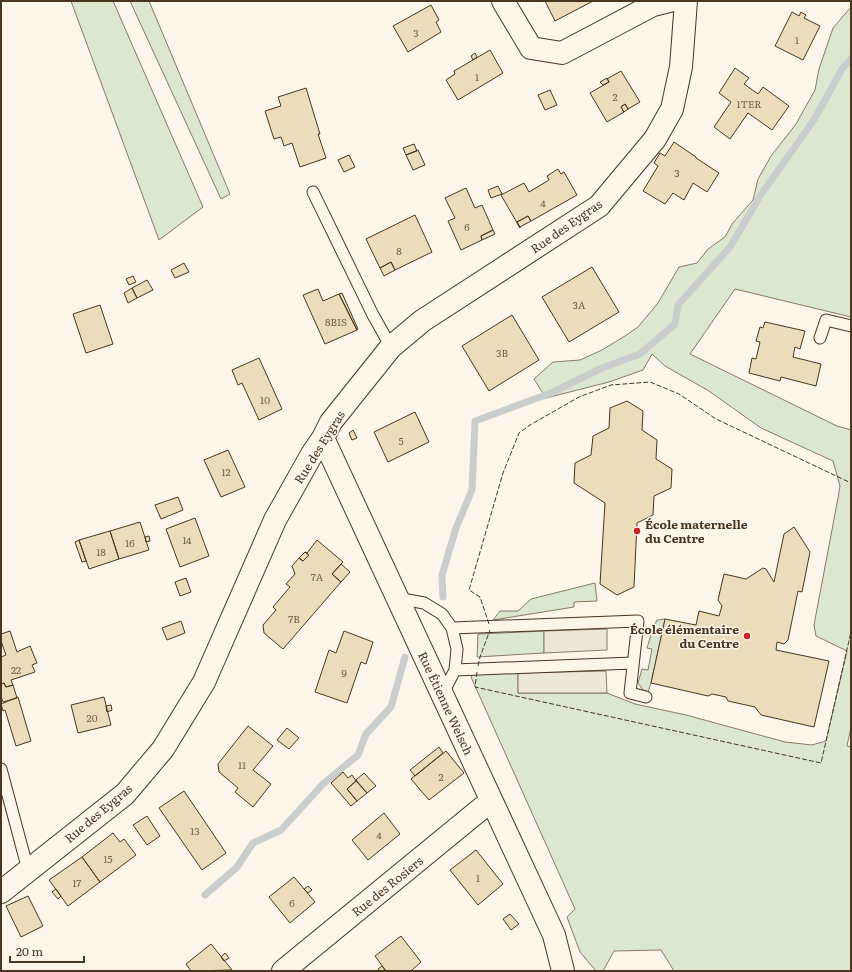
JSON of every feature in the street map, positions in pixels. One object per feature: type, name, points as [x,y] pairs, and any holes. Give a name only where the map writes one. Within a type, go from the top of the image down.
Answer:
[{"type":"street","points":[[503,1],[531,48],[562,54],[653,5],[669,1]]},
{"type":"street","name":"Rue des Eygras","points":[[1,892],[125,794],[163,749],[204,682],[276,520],[312,454],[323,438],[331,422],[391,347],[422,321],[599,206],[655,139],[672,108],[681,67],[686,1]]},
{"type":"street","name":"Rue Étienne Welsch","points":[[323,438],[554,935],[564,971]]},
{"type":"street","name":"Rue des Rosiers","points":[[283,971],[482,808],[492,802]]},
{"type":"lane","points":[[313,192],[373,315],[391,347]]},
{"type":"lane","points":[[820,338],[826,320],[851,326]]},
{"type":"lane","points":[[397,598],[424,602],[442,614],[452,628],[457,649],[455,670],[442,696]]},
{"type":"lane","points":[[452,628],[638,622],[630,693],[646,697]]},
{"type":"lane","points":[[455,670],[633,664]]},
{"type":"lane","points":[[1,769],[28,870]]},
{"type":"green space","points":[[71,1],[113,1],[203,207],[159,240]]},
{"type":"green space","points":[[130,1],[149,1],[230,194],[221,199]]},
{"type":"green space","points":[[851,7],[851,317],[735,289],[690,354],[837,426],[851,430],[851,727],[847,746],[851,747],[851,971],[674,971],[661,950],[614,951],[603,971],[596,971],[580,952],[567,917],[575,909],[471,677],[475,672],[518,673],[518,693],[607,693],[635,704],[686,715],[785,742],[812,745],[826,741],[847,651],[816,636],[814,625],[840,486],[833,461],[761,428],[709,391],[665,366],[652,354],[643,370],[609,382],[546,398],[534,379],[553,362],[580,360],[602,350],[638,327],[658,303],[679,267],[697,263],[708,249],[725,237],[732,224],[753,200],[758,179],[771,156],[796,124],[815,90],[819,69],[833,28]]},
{"type":"green space","points":[[595,583],[597,601],[574,602],[574,607],[493,620],[500,611],[518,611],[531,599]]},
{"type":"green space","points":[[665,619],[648,692],[643,690],[638,683],[642,669],[648,670],[652,649],[647,648],[653,628],[657,620]]},
{"type":"green space","points":[[544,631],[544,653],[477,657],[478,634]]},
{"type":"shaded area","points":[[607,629],[607,650],[544,653],[544,631]]},
{"type":"shaded area","points":[[606,671],[607,693],[518,693],[518,673]]},
{"type":"building","points":[[545,1],[593,1],[555,21]]},
{"type":"building","points":[[431,5],[439,20],[436,22],[441,32],[408,52],[393,26]]},
{"type":"building","points":[[792,12],[799,16],[801,12],[806,15],[804,18],[820,26],[803,60],[775,46]]},
{"type":"building","points":[[490,50],[503,73],[458,100],[446,80],[455,74],[454,71]]},
{"type":"building","points":[[475,53],[477,57],[473,60],[471,56]]},
{"type":"building","points":[[735,68],[749,78],[744,84],[758,94],[763,87],[789,106],[772,130],[748,113],[730,139],[714,127],[731,102],[719,93]]},
{"type":"building","points":[[621,71],[640,102],[628,109],[625,104],[621,107],[624,112],[607,122],[590,93],[609,82],[607,79]]},
{"type":"building","points":[[607,78],[609,82],[603,85],[600,82]]},
{"type":"building","points":[[306,88],[326,158],[300,167],[292,143],[284,146],[281,137],[274,139],[265,111],[281,106],[278,97]]},
{"type":"building","points":[[550,90],[557,105],[545,110],[538,95]]},
{"type":"building","points":[[625,104],[628,109],[624,112],[621,107]]},
{"type":"building","points":[[674,142],[719,173],[707,192],[693,183],[684,200],[673,193],[665,204],[643,191],[658,166],[654,163],[660,153],[665,156]]},
{"type":"building","points":[[414,144],[417,151],[406,155],[403,148]]},
{"type":"building","points":[[418,150],[425,165],[413,170],[406,155]]},
{"type":"building","points":[[349,155],[355,167],[344,172],[338,160]]},
{"type":"building","points":[[558,169],[561,174],[564,172],[577,195],[531,221],[528,216],[517,222],[520,228],[501,195],[524,183],[529,192],[549,180],[547,176]]},
{"type":"building","points":[[498,186],[502,194],[491,198],[488,190]]},
{"type":"building","points":[[466,188],[475,208],[482,205],[493,230],[481,236],[482,240],[461,250],[448,221],[455,218],[445,198]]},
{"type":"building","points":[[415,215],[432,252],[395,270],[391,262],[380,268],[366,239]]},
{"type":"building","points":[[528,216],[531,221],[520,227],[517,222]]},
{"type":"building","points":[[493,230],[495,234],[482,240],[481,236]]},
{"type":"building","points":[[391,262],[395,270],[384,276],[380,268]]},
{"type":"building","points":[[184,263],[189,272],[175,278],[171,270]]},
{"type":"building","points":[[592,267],[619,312],[569,342],[542,297]]},
{"type":"building","points":[[133,276],[136,282],[129,285],[126,279]]},
{"type":"building","points":[[147,280],[153,290],[137,298],[132,288]]},
{"type":"building","points":[[132,288],[137,298],[128,303],[124,293]]},
{"type":"building","points":[[318,289],[323,301],[339,294],[357,330],[325,344],[303,295]]},
{"type":"building","points":[[342,293],[358,329],[357,330],[339,294]]},
{"type":"building","points":[[100,305],[113,344],[86,353],[73,314]]},
{"type":"building","points":[[512,315],[539,360],[489,391],[462,346]]},
{"type":"building","points":[[765,322],[805,331],[800,349],[795,347],[793,357],[821,364],[816,386],[781,377],[780,381],[749,373],[752,358],[756,359],[760,342],[756,341],[760,327],[763,328]]},
{"type":"building","points":[[259,358],[282,409],[259,420],[242,383],[238,385],[232,370]]},
{"type":"building","points":[[627,401],[643,411],[642,430],[657,440],[656,459],[672,469],[671,488],[654,496],[653,515],[637,523],[634,587],[617,595],[600,584],[605,503],[574,483],[575,463],[591,455],[593,436],[609,428],[610,408]]},
{"type":"building","points":[[415,412],[429,442],[388,462],[374,432]]},
{"type":"building","points":[[353,430],[357,438],[352,440],[349,433]]},
{"type":"building","points":[[228,450],[245,487],[221,497],[204,460]]},
{"type":"building","points":[[178,497],[183,510],[161,519],[155,505]]},
{"type":"building","points":[[195,518],[209,556],[180,567],[166,529]]},
{"type":"building","points":[[140,522],[149,550],[119,559],[110,531]]},
{"type":"building","points":[[794,527],[810,552],[802,592],[798,591],[788,640],[784,644],[777,642],[776,650],[829,661],[814,727],[761,715],[755,707],[728,701],[726,697],[712,694],[708,696],[651,683],[665,619],[696,625],[699,611],[719,616],[722,606],[718,600],[724,574],[746,579],[763,568],[766,569],[774,582],[784,534]]},
{"type":"building","points":[[110,531],[119,559],[89,569],[79,540]]},
{"type":"building","points":[[149,536],[150,541],[146,542],[145,537]]},
{"type":"building","points":[[79,540],[86,561],[82,562],[75,542]]},
{"type":"building","points":[[317,540],[343,562],[332,574],[341,582],[283,649],[264,633],[263,625],[276,610],[273,607],[290,587],[286,584],[295,574],[292,566],[299,558],[303,561],[309,555],[305,552],[307,553]]},
{"type":"building","points":[[305,552],[309,555],[303,561],[299,558]]},
{"type":"building","points":[[341,564],[350,572],[341,582],[332,574]]},
{"type":"building","points":[[186,578],[191,592],[180,596],[175,582]]},
{"type":"building","points":[[181,621],[185,633],[167,640],[162,628]]},
{"type":"building","points":[[10,631],[17,652],[30,646],[37,663],[32,665],[35,672],[11,680],[13,685],[6,687],[4,683],[1,684],[1,657],[6,655],[1,641],[1,634]]},
{"type":"building","points":[[344,631],[373,642],[366,664],[361,662],[347,703],[315,692],[329,650],[336,653]]},
{"type":"building","points":[[4,683],[6,687],[13,685],[17,698],[3,702],[1,697],[1,684]]},
{"type":"building","points":[[18,697],[31,741],[16,746],[5,710],[3,711],[1,704]]},
{"type":"building","points":[[104,697],[111,725],[78,733],[71,705]]},
{"type":"building","points":[[111,705],[112,710],[107,712],[106,706]]},
{"type":"building","points":[[248,726],[273,746],[253,770],[271,784],[253,807],[235,792],[238,788],[219,772],[218,764]]},
{"type":"building","points":[[287,728],[299,738],[289,749],[277,740]]},
{"type":"building","points":[[439,747],[443,753],[415,776],[410,770]]},
{"type":"building","points":[[446,751],[464,773],[429,800],[411,779]]},
{"type":"building","points":[[343,772],[348,778],[352,775],[356,781],[347,789],[357,801],[351,806],[331,783]]},
{"type":"building","points":[[364,773],[376,786],[367,793],[356,780]]},
{"type":"building","points":[[356,781],[367,793],[357,801],[347,789]]},
{"type":"building","points":[[184,791],[226,853],[202,870],[159,808]]},
{"type":"building","points":[[384,813],[400,834],[368,860],[352,840]]},
{"type":"building","points":[[147,816],[160,836],[147,845],[133,825]]},
{"type":"building","points":[[113,833],[120,842],[124,839],[136,855],[100,882],[82,857]]},
{"type":"building","points":[[476,850],[503,884],[478,905],[450,870]]},
{"type":"building","points":[[82,857],[100,882],[68,906],[49,880]]},
{"type":"building","points":[[294,877],[315,902],[290,923],[269,897]]},
{"type":"building","points":[[308,886],[312,890],[308,893],[304,889]]},
{"type":"building","points":[[56,889],[61,896],[58,899],[52,892]]},
{"type":"building","points":[[28,896],[43,926],[21,937],[6,906]]},
{"type":"building","points":[[510,914],[519,924],[511,930],[503,919]]},
{"type":"building","points":[[401,936],[421,962],[412,970],[413,971],[386,971],[375,956]]},
{"type":"building","points":[[211,944],[232,970],[191,971],[186,964]]},
{"type":"building","points":[[225,953],[229,958],[224,961],[221,957]]},
{"type":"building","points":[[382,966],[385,970],[380,971],[378,969]]},
{"type":"waterway","points":[[443,597],[442,575],[456,528],[472,490],[475,421],[551,393],[602,368],[640,354],[675,324],[678,305],[730,247],[762,193],[814,120],[842,69],[851,59]]},
{"type":"waterway","points":[[205,895],[237,867],[253,843],[281,830],[323,784],[358,755],[366,734],[391,707],[405,657]]},
{"type":"fence","points":[[489,624],[480,597],[469,590],[503,473],[519,433],[530,425],[579,397],[611,385],[650,382],[679,394],[716,419],[851,483]]},
{"type":"fence","points":[[478,666],[490,630]]},
{"type":"fence","points":[[477,672],[475,687],[821,763],[851,632]]},
{"type":"place","name":"École maternelle du Centre","points":[[637,531]]},
{"type":"place","name":"École élémentaire du Centre","points":[[747,636]]}]
